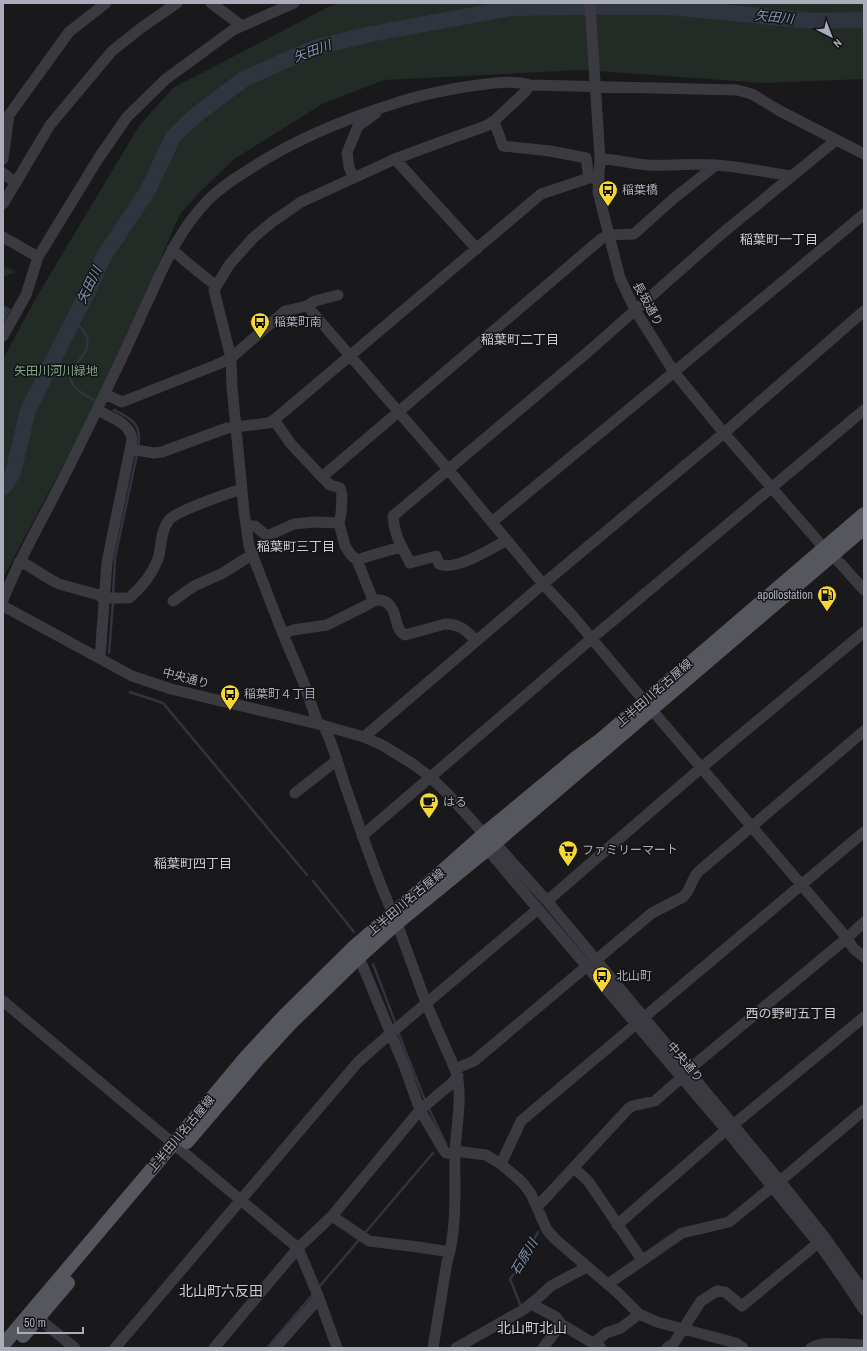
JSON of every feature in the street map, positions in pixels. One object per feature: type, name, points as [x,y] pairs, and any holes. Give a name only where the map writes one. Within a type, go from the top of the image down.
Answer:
[{"type":"main road","name":"上半田川名古屋線","points":[[12,1348],[176,1147],[246,1057],[285,1015],[355,946],[395,919],[489,842],[828,552],[864,514]]},
{"type":"main road","name":"上半田川名古屋線","points":[[828,552],[864,528]]},
{"type":"main road","name":"上半田川名古屋線","points":[[3,1345],[176,1147],[209,1118],[257,1060],[290,1024],[359,957],[395,919]]},
{"type":"street","points":[[3,160],[9,115],[69,32],[106,3]]},
{"type":"street","points":[[211,3],[242,26]]},
{"type":"street","points":[[3,336],[26,295],[38,257],[98,159],[127,117],[166,79],[200,53],[234,30],[294,3]]},
{"type":"street","name":"長坂通り","points":[[590,3],[600,159],[594,178],[620,278],[635,310],[674,372],[724,433],[828,552],[864,590]]},
{"type":"street","points":[[3,204],[50,125],[112,51],[170,5]]},
{"type":"street","points":[[3,600],[19,562],[105,394],[172,249],[180,235],[208,200],[222,188],[281,150],[322,130],[405,100],[452,89],[504,82],[521,82],[530,85],[594,83],[737,90],[752,94],[780,111],[864,154]]},
{"type":"street","points":[[444,1348],[433,1346],[450,1252],[455,1204],[455,1153],[459,1092],[457,1073],[426,1003],[395,919],[383,893],[336,761],[329,736],[320,724],[249,546],[232,386],[231,358],[214,290],[230,265],[253,238],[272,222],[301,202],[395,159],[486,126],[494,121],[525,92],[530,85]]},
{"type":"street","points":[[354,178],[347,153],[358,126],[376,113],[378,109]]},
{"type":"street","points":[[136,450],[154,453],[162,452],[227,428],[268,423],[274,420],[541,194],[560,187],[594,178],[586,158],[550,151],[503,146],[494,121]]},
{"type":"street","points":[[506,540],[468,560],[443,566],[438,564],[436,556],[410,563],[404,549],[399,543],[393,516],[589,351],[719,236],[836,140]]},
{"type":"street","points":[[395,159],[477,249]]},
{"type":"street","points":[[600,159],[612,159],[647,165],[716,165],[791,176]]},
{"type":"street","points":[[322,477],[601,239],[608,235],[634,234],[673,199],[716,165]]},
{"type":"street","points":[[3,173],[16,183]]},
{"type":"street","points":[[492,522],[864,214]]},
{"type":"street","points":[[3,237],[38,257]]},
{"type":"street","points":[[172,249],[216,286]]},
{"type":"street","points":[[105,394],[122,402],[231,358],[285,311],[307,306],[315,300],[338,295]]},
{"type":"street","points":[[307,306],[448,469],[543,584],[572,615],[847,938],[853,948],[864,957]]},
{"type":"street","points":[[364,737],[543,584],[724,433],[864,311]]},
{"type":"street","points":[[97,410],[130,430],[136,450],[107,562],[108,599],[100,658]]},
{"type":"street","points":[[362,836],[591,639],[773,488],[864,410]]},
{"type":"street","points":[[274,420],[291,444],[330,486],[340,488],[342,495],[339,523],[345,546],[350,555],[357,560],[373,600]]},
{"type":"street","points":[[19,562],[54,581],[99,594],[108,599],[129,598],[150,577],[158,558],[163,529],[172,517],[202,503],[242,488]]},
{"type":"street","points":[[246,526],[255,526],[267,536],[294,524],[314,522],[339,523]]},
{"type":"street","points":[[357,560],[401,547]]},
{"type":"street","points":[[173,601],[194,586],[223,573],[253,554]]},
{"type":"street","points":[[283,634],[293,630],[327,625],[369,604],[373,600],[380,600],[393,608],[399,629],[401,633],[405,635],[449,624],[461,627],[476,641]]},
{"type":"street","name":"中央通り","points":[[3,606],[132,676],[171,689],[320,724],[364,737],[382,745],[413,764],[448,793],[489,842],[538,908],[592,963]]},
{"type":"street","points":[[547,901],[701,768],[864,632]]},
{"type":"street","points":[[214,1348],[298,1248],[332,1216],[420,1110],[452,1083],[457,1073],[474,1062],[652,913],[683,897],[688,891],[698,872],[752,828],[864,731]]},
{"type":"street","points":[[295,793],[336,761]]},
{"type":"street","points":[[501,1164],[521,1121],[864,832]]},
{"type":"street","name":"中央通り","points":[[489,842],[547,901],[592,963],[776,1184],[823,1235],[864,1292]]},
{"type":"street","points":[[115,1348],[358,1062],[538,908]]},
{"type":"street","points":[[538,1207],[628,1109],[632,1106],[655,1101],[684,1074],[847,938],[864,922]]},
{"type":"street","points":[[359,957],[391,1033],[420,1110],[446,1153],[486,1156],[501,1164],[522,1182],[531,1194],[547,1230],[555,1239],[608,1284],[639,1314],[657,1322],[736,1343],[743,1348]]},
{"type":"street","points":[[3,1001],[298,1248],[319,1298],[337,1348]]},
{"type":"street","points":[[617,1225],[730,1128],[864,1017]]},
{"type":"street","points":[[608,1284],[682,1233],[729,1222],[864,1110]]},
{"type":"street","points":[[574,1168],[588,1181],[642,1260]]},
{"type":"street","name":"中央通り","points":[[776,1184],[864,1310]]},
{"type":"street","points":[[332,1216],[369,1241],[418,1246],[450,1252]]},
{"type":"street","points":[[667,1348],[674,1343],[684,1329],[700,1301],[717,1291],[725,1292],[742,1306],[818,1243]]},
{"type":"street","points":[[456,1348],[522,1310],[551,1286],[587,1267]]},
{"type":"street","points":[[275,1348],[319,1298]]},
{"type":"street","points":[[531,1304],[556,1318],[561,1324],[598,1346],[606,1333],[621,1328],[639,1314]]},
{"type":"street","points":[[38,1318],[75,1348]]},
{"type":"street","points":[[543,1348],[561,1324]]},
{"type":"street","points":[[810,1348],[818,1344],[864,1345]]},
{"type":"green space","name":"矢田川河川緑地","points":[[343,3],[864,3],[864,79],[764,83],[583,70],[384,80],[324,103],[234,159],[180,214],[107,383],[3,578],[3,359],[36,298],[139,126],[173,88],[332,5]]},
{"type":"green space","points":[[3,266],[16,272],[3,277]]},
{"type":"shaded area","points":[[3,305],[11,309],[3,324]]},
{"type":"waterway","name":"矢田川","points":[[3,488],[13,473],[28,410],[104,256],[147,192],[173,137],[196,115],[244,79],[317,47],[371,34],[511,8],[670,7],[811,21],[864,20]]},
{"type":"waterway","points":[[72,320],[84,331],[88,343],[85,351],[74,366],[71,374],[71,382],[78,390],[94,400]]},
{"type":"waterway","points":[[114,410],[126,416],[135,424],[139,433],[138,447]]},
{"type":"waterway","points":[[113,595],[115,558],[137,454]]},
{"type":"waterway","points":[[109,653],[113,602]]},
{"type":"waterway","points":[[130,692],[163,703],[307,875]]},
{"type":"waterway","points":[[313,881],[354,932]]},
{"type":"waterway","points":[[373,964],[395,1022]]},
{"type":"waterway","points":[[398,1032],[424,1098]]},
{"type":"waterway","points":[[428,1107],[446,1144]]},
{"type":"waterway","points":[[364,1234],[433,1153]]},
{"type":"waterway","name":"石原川","points":[[520,1304],[510,1279],[518,1269],[538,1232]]},
{"type":"waterway","points":[[319,1287],[359,1240]]},
{"type":"waterway","points":[[267,1348],[313,1294]]},
{"type":"place","name":"稲葉橋","points":[[608,207]]},
{"type":"place","name":"稲葉町南","points":[[260,339]]},
{"type":"place","name":"apollostation","points":[[827,612]]},
{"type":"place","name":"稲葉町４丁目","points":[[230,711]]},
{"type":"place","name":"はる","points":[[429,819]]},
{"type":"place","name":"ファミリーマート","points":[[568,867]]},
{"type":"place","name":"北山町","points":[[602,993]]},
{"type":"district","name":"稲葉町一丁目","points":[[779,239]]},
{"type":"district","name":"稲葉町二丁目","points":[[520,339]]},
{"type":"district","name":"稲葉町三丁目","points":[[296,546]]},
{"type":"district","name":"稲葉町四丁目","points":[[193,863]]},
{"type":"district","name":"西の野町五丁目","points":[[791,1013]]},
{"type":"district","name":"北山町六反田","points":[[221,1291]]},
{"type":"district","name":"北山町北山","points":[[532,1328]]}]
